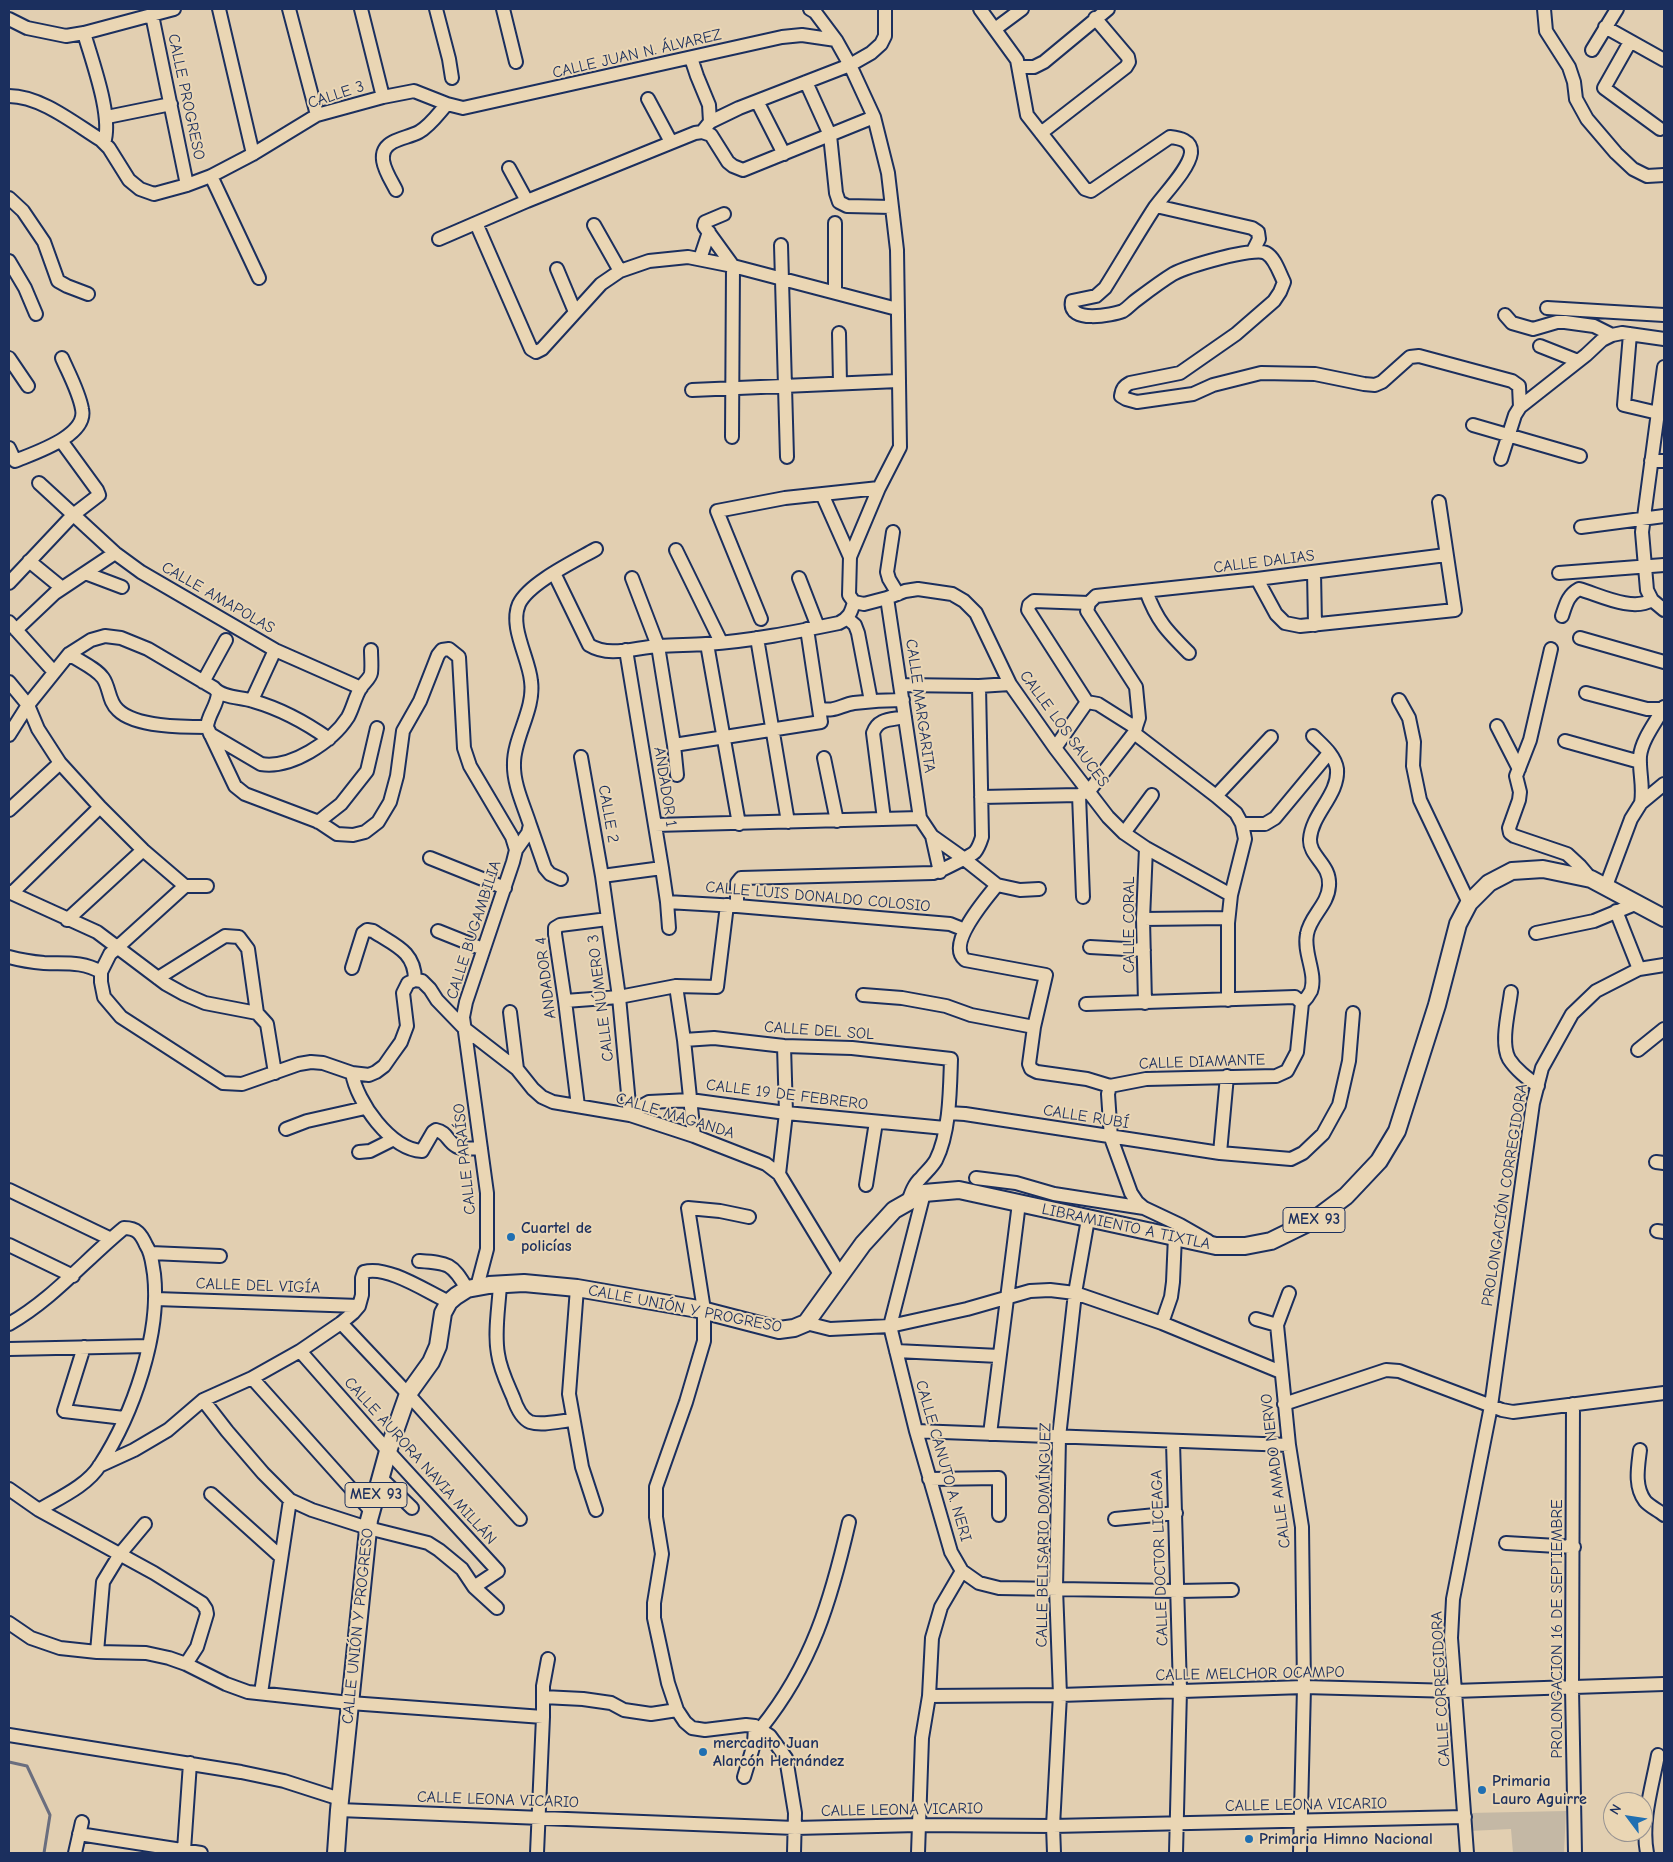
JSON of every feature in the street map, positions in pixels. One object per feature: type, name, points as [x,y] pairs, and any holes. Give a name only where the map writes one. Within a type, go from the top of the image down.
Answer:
[{"type":"main road","name":"LIBRAMIENTO A TIXTLA","points":[[806,1323],[863,1244],[894,1210],[924,1193],[959,1190],[1216,1246],[1245,1246],[1270,1241],[1314,1220],[1346,1196],[1379,1161],[1397,1130],[1437,1005],[1458,924],[1469,903],[1489,883],[1512,871],[1543,869],[1598,883],[1664,918]]},
{"type":"main road","name":"CALLE UNIÓN Y PROGRESO","points":[[336,1853],[339,1804],[371,1511],[388,1451],[408,1394],[431,1362],[438,1346],[444,1313],[449,1302],[472,1288],[524,1283],[577,1288],[704,1310],[779,1330],[794,1328],[806,1323]]},
{"type":"street","points":[[9,12],[13,9]]},
{"type":"street","points":[[9,19],[27,28],[66,36],[174,9]]},
{"type":"street","points":[[219,9],[253,154]]},
{"type":"street","points":[[289,9],[317,115]]},
{"type":"street","points":[[361,9],[383,97]]},
{"type":"street","points":[[436,9],[452,78]]},
{"type":"street","points":[[503,9],[516,62]]},
{"type":"street","points":[[554,573],[589,645],[598,650],[626,650],[658,646],[707,644],[757,638],[839,623],[848,619],[851,613],[854,602],[850,595],[848,582],[850,557],[879,488],[900,447],[897,250],[888,173],[874,117],[836,40],[815,12],[810,9]]},
{"type":"street","points":[[439,239],[695,133],[739,108],[850,65],[871,53],[881,44],[885,36],[885,9]]},
{"type":"street","points":[[980,9],[1017,60],[1020,67],[1027,115],[1085,189],[1091,191],[1170,137],[1182,138],[1188,143],[1191,152],[1187,164],[1156,206],[1105,288],[1096,296],[1072,302],[1073,310],[1087,317],[1112,314],[1125,310],[1174,274],[1211,261],[1260,251],[1267,253],[1274,261],[1284,282],[1274,301],[1236,334],[1180,373],[1130,383],[1125,386],[1122,396],[1126,400],[1137,402],[1193,394],[1213,385],[1261,373],[1315,374],[1375,385],[1382,382],[1401,363],[1410,357],[1432,359],[1512,381],[1519,386],[1520,407]]},
{"type":"street","points":[[995,30],[1022,9]]},
{"type":"street","points":[[1020,67],[1034,67],[1044,62],[1108,9]]},
{"type":"street","points":[[1544,9],[1546,31],[1569,67],[1574,82],[1576,98],[1586,119],[1633,169],[1647,176],[1664,175]]},
{"type":"street","points":[[1592,50],[1617,9]]},
{"type":"street","name":"CALLE PROGRESO","points":[[152,15],[188,185]]},
{"type":"street","points":[[1041,133],[1130,62],[1128,57],[1095,18]]},
{"type":"street","points":[[1605,27],[1664,60]]},
{"type":"street","points":[[9,96],[21,96],[41,104],[104,143],[107,134],[106,117],[84,33]]},
{"type":"street","name":"CALLE JUAN N. ÁLVAREZ","points":[[447,104],[462,108],[475,106],[802,34],[836,40]]},
{"type":"street","points":[[1630,42],[1604,88],[1660,129]]},
{"type":"street","points":[[692,58],[696,76],[709,105],[706,127],[733,166],[743,170],[874,117]]},
{"type":"street","points":[[806,82],[830,135],[836,193],[839,202],[847,206],[892,206]]},
{"type":"street","name":"CALLE 3","points":[[104,143],[129,180],[140,188],[154,194],[188,185],[211,176],[253,154],[317,115],[383,97],[414,91],[447,104]]},
{"type":"street","points":[[648,99],[671,142]]},
{"type":"street","points":[[757,101],[784,154]]},
{"type":"street","points":[[106,117],[171,104]]},
{"type":"street","points":[[396,190],[383,163],[383,154],[386,148],[391,143],[420,131],[447,104]]},
{"type":"street","points":[[509,168],[527,201]]},
{"type":"street","points":[[211,176],[259,278]]},
{"type":"street","points":[[9,198],[23,211],[44,242],[58,281],[88,294]]},
{"type":"street","points":[[1156,206],[1252,228],[1258,232],[1259,239],[1253,252]]},
{"type":"street","points":[[724,214],[705,222],[704,226],[733,266],[732,437]]},
{"type":"street","points":[[476,223],[531,348],[536,352],[542,349],[601,284],[620,271],[649,261],[688,257],[700,259],[897,309]]},
{"type":"street","points":[[835,223],[835,292]]},
{"type":"street","points":[[594,225],[620,271]]},
{"type":"street","points":[[700,259],[709,232]]},
{"type":"street","points":[[781,245],[787,457]]},
{"type":"street","points":[[9,261],[36,314]]},
{"type":"street","points":[[556,269],[575,312]]},
{"type":"street","points":[[1547,308],[1664,315]]},
{"type":"street","points":[[1505,315],[1512,323],[1533,329],[1556,322],[1565,322],[1594,326],[1612,335]]},
{"type":"street","points":[[839,333],[840,383]]},
{"type":"street","points":[[1502,459],[1515,415],[1520,407],[1602,340],[1622,333],[1664,339]]},
{"type":"street","points":[[1630,334],[1624,405],[1661,413]]},
{"type":"street","points":[[1540,346],[1578,361]]},
{"type":"street","points":[[9,358],[28,386]]},
{"type":"street","points":[[9,448],[15,461],[62,442],[79,424],[83,411],[62,358]]},
{"type":"street","points":[[1664,367],[1661,413],[1651,461],[1642,532],[1647,590],[1652,600],[1664,610]]},
{"type":"street","points":[[692,390],[898,381]]},
{"type":"street","points":[[1473,425],[1580,456]]},
{"type":"street","points":[[11,576],[29,561],[73,515],[99,495],[62,442]]},
{"type":"street","points":[[1651,461],[1664,461]]},
{"type":"street","points":[[39,483],[73,515]]},
{"type":"street","points":[[761,620],[717,512],[785,498],[879,488]]},
{"type":"street","points":[[822,494],[850,557]]},
{"type":"street","points":[[1257,579],[1276,614],[1285,623],[1300,626],[1455,610],[1439,502]]},
{"type":"street","name":"CALLE AMAPOLAS","points":[[73,515],[115,553],[141,572],[275,650],[361,688]]},
{"type":"street","points":[[1581,527],[1664,516]]},
{"type":"street","name":"CALLE MARGARITA","points":[[893,532],[887,572],[893,596],[904,717],[920,818]]},
{"type":"street","points":[[561,879],[550,874],[545,868],[516,779],[514,762],[528,710],[532,682],[516,623],[519,604],[524,596],[554,573],[596,549]]},
{"type":"street","points":[[676,550],[721,642]]},
{"type":"street","points":[[54,672],[12,626],[35,611],[62,588],[115,553]]},
{"type":"street","name":"CALLE DALIAS","points":[[1089,603],[1096,596],[1257,579],[1446,555]]},
{"type":"street","points":[[29,561],[62,588]]},
{"type":"street","points":[[1559,573],[1664,564]]},
{"type":"street","points":[[85,572],[122,588]]},
{"type":"street","points":[[1314,572],[1315,625]]},
{"type":"street","points":[[632,578],[658,646],[674,745],[676,775]]},
{"type":"street","points":[[674,745],[821,722],[812,628],[799,578]]},
{"type":"street","name":"CALLE LOS SAUCES","points":[[854,602],[864,604],[918,589],[952,594],[964,601],[976,613],[1010,684],[1084,793],[1124,833],[1146,848],[1231,895]]},
{"type":"street","points":[[1562,616],[1567,600],[1572,593],[1579,589],[1627,604],[1645,604],[1652,600]]},
{"type":"street","points":[[1146,591],[1153,611],[1162,626],[1189,653]]},
{"type":"street","points":[[1084,897],[1084,793],[1135,731],[1139,718],[1136,687],[1087,611],[1089,603],[1034,601],[1029,604],[1028,610],[1087,702],[1098,704],[1135,731],[1236,813],[1242,824],[1245,839],[1231,895],[1228,918],[1228,1000]]},
{"type":"street","points":[[848,619],[855,626],[858,633],[871,701]]},
{"type":"street","points":[[9,735],[28,705],[69,654],[91,640],[105,636],[121,638],[148,649],[214,688],[218,693],[252,700],[290,714],[329,739]]},
{"type":"street","points":[[757,638],[788,822]]},
{"type":"street","points":[[1580,638],[1664,662]]},
{"type":"street","points":[[203,682],[226,640]]},
{"type":"street","points":[[707,644],[739,824]]},
{"type":"street","name":"CALLE BUGAMBILIA","points":[[318,822],[337,834],[353,835],[365,832],[378,822],[390,802],[397,776],[403,731],[420,701],[438,655],[442,650],[449,649],[459,658],[464,748],[470,766],[512,837],[516,850],[466,1002],[463,1018],[464,1028]]},
{"type":"street","points":[[1552,649],[1530,740],[1516,776],[1520,792],[1519,800],[1508,828],[1510,833],[1567,854],[1598,883],[1641,803],[1664,784]]},
{"type":"street","points":[[252,700],[275,650]]},
{"type":"street","points":[[69,654],[99,673],[104,679],[110,699],[117,709],[128,717],[145,722],[208,731],[261,764],[268,765],[285,762],[312,751],[329,739],[348,717],[361,688],[371,674],[371,650]]},
{"type":"street","name":"ANDADOR 1","points":[[626,650],[662,868],[669,928]]},
{"type":"street","points":[[9,682],[28,705],[38,729],[60,763],[100,807],[144,850],[185,886],[207,886]]},
{"type":"street","points":[[901,685],[978,686],[1010,684]]},
{"type":"street","points":[[565,1001],[619,996],[676,986],[717,987],[736,883],[741,878],[940,872],[963,858],[974,854],[982,837],[978,686]]},
{"type":"street","points":[[218,693],[217,703],[208,720],[208,731],[235,786],[245,794],[258,800],[318,822],[341,804],[367,771],[377,728]]},
{"type":"street","points":[[1586,694],[1647,709],[1664,708]]},
{"type":"street","points":[[820,708],[826,711],[852,703],[903,700]]},
{"type":"street","points":[[1399,700],[1409,718],[1414,742],[1413,766],[1420,800],[1469,903]]},
{"type":"street","points":[[1055,748],[1087,702]]},
{"type":"street","points":[[1641,803],[1643,791],[1640,754],[1647,737],[1664,708]]},
{"type":"street","points":[[884,819],[873,733],[875,726],[881,722],[904,717]]},
{"type":"street","points":[[1497,726],[1519,769]]},
{"type":"street","points":[[1242,824],[1265,824],[1275,818],[1329,753],[1313,736]]},
{"type":"street","points":[[1216,796],[1271,737]]},
{"type":"street","points":[[1565,740],[1640,762]]},
{"type":"street","name":"CALLE DIAMANTE","points":[[1110,1086],[1146,1079],[1276,1076],[1287,1071],[1297,1052],[1302,1004],[1311,991],[1312,976],[1308,957],[1307,934],[1312,922],[1325,903],[1330,886],[1328,870],[1315,855],[1310,842],[1312,826],[1336,784],[1337,769],[1334,758],[1329,753]]},
{"type":"street","name":"CALLE 2","points":[[581,757],[602,876]]},
{"type":"street","points":[[824,758],[837,821]]},
{"type":"street","points":[[9,810],[60,763]]},
{"type":"street","points":[[981,797],[1084,793]]},
{"type":"street","points":[[1124,833],[1152,795]]},
{"type":"street","points":[[100,807],[10,893],[97,932],[158,978],[184,994],[205,1003],[257,1013]]},
{"type":"street","points":[[655,825],[920,818],[932,836],[996,885],[1020,890],[1040,889]]},
{"type":"street","points":[[516,850],[528,833],[530,825]]},
{"type":"street","points":[[932,836],[940,872]]},
{"type":"street","name":"CALLE CORAL","points":[[1145,1003],[1143,919],[1146,848]]},
{"type":"street","points":[[67,920],[144,850]]},
{"type":"street","points":[[430,858],[505,888]]},
{"type":"street","points":[[602,876],[662,868]]},
{"type":"street","name":"CALLE NÚMERO 3","points":[[602,876],[619,996],[630,1116]]},
{"type":"street","points":[[996,885],[965,930],[959,950],[961,956],[965,960],[1046,975],[1034,1027],[1029,1064],[1031,1069],[1037,1072],[1087,1080],[1110,1086],[1108,1094],[1110,1138],[1131,1193],[1144,1208],[1180,1225],[1216,1246]]},
{"type":"street","points":[[185,886],[110,954],[101,972],[100,982],[104,997],[121,1017],[223,1083],[242,1084],[299,1064],[311,1062],[323,1063],[352,1073],[369,1075],[384,1066],[401,1042],[407,1026],[403,993],[408,983],[415,980],[415,968],[410,958],[404,952],[373,931],[367,930],[362,933],[352,968]]},
{"type":"street","name":"CALLE LUIS DONALDO COLOSIO","points":[[667,902],[950,924],[965,930]]},
{"type":"street","points":[[1536,933],[1594,920],[1635,904]]},
{"type":"street","points":[[1616,911],[1639,969]]},
{"type":"street","name":"ANDADOR 4","points":[[578,1106],[565,1001],[554,934],[555,928],[560,925],[608,918]]},
{"type":"street","points":[[1143,919],[1228,918]]},
{"type":"street","points":[[438,931],[483,949]]},
{"type":"street","points":[[158,978],[225,936],[239,937],[248,949],[257,1013],[267,1024],[275,1073]]},
{"type":"street","points":[[1090,947],[1144,950]]},
{"type":"street","points":[[9,957],[41,963],[89,965],[101,972]]},
{"type":"street","name":"PROLONGACIÓN CORREGIDORA","points":[[1491,1406],[1533,1104],[1542,1068],[1572,1014],[1596,992],[1639,969],[1664,965]]},
{"type":"street","name":"CALLE MAGANDA","points":[[415,980],[422,981],[464,1028],[517,1069],[542,1097],[553,1102],[630,1116],[694,1136],[766,1164],[779,1174],[840,1276]]},
{"type":"street","points":[[676,986],[684,1040],[694,1136]]},
{"type":"street","points":[[1511,992],[1504,1045],[1508,1057],[1517,1069],[1538,1086]]},
{"type":"street","points":[[864,995],[902,998],[938,1004],[971,1016],[1034,1027]]},
{"type":"street","points":[[1086,1004],[1295,997],[1302,1004]]},
{"type":"street","points":[[510,1012],[517,1069]]},
{"type":"street","name":"CALLE RUBÍ","points":[[948,1113],[965,1114],[1110,1138],[1220,1153],[1291,1160],[1303,1153],[1323,1134],[1339,1105],[1349,1061],[1353,1013]]},
{"type":"street","name":"CALLE PARAÍSO","points":[[464,1028],[487,1193],[487,1249],[472,1288]]},
{"type":"street","points":[[1638,1050],[1664,1029]]},
{"type":"street","name":"CALLE DEL SOL","points":[[684,1040],[714,1038],[784,1046],[852,1048],[951,1059],[948,1113]]},
{"type":"street","points":[[779,1174],[786,1113],[784,1046]]},
{"type":"street","points":[[352,1073],[354,1085],[365,1108],[394,1139],[418,1151],[422,1151],[436,1130],[444,1133],[459,1148],[482,1148]]},
{"type":"street","points":[[1220,1153],[1228,1076]]},
{"type":"street","name":"CALLE 19 DE FEBRERO","points":[[630,1116],[638,1108],[649,1102],[690,1100],[786,1113],[945,1128]]},
{"type":"street","points":[[286,1129],[307,1121],[365,1108]]},
{"type":"street","points":[[908,1202],[912,1190],[928,1172],[937,1158],[948,1113]]},
{"type":"street","points":[[866,1185],[876,1122]]},
{"type":"street","points":[[359,1152],[370,1150],[394,1139]]},
{"type":"street","points":[[976,1178],[1016,1183],[1054,1194],[1144,1208]]},
{"type":"street","points":[[9,1190],[111,1239]]},
{"type":"street","name":"CALLE CANUTO A. NERI","points":[[924,1193],[890,1326],[929,1479],[951,1552],[962,1571]]},
{"type":"street","points":[[990,1434],[1019,1203]]},
{"type":"street","points":[[749,1217],[720,1211],[688,1208],[704,1310],[704,1341],[686,1402],[656,1487],[655,1501],[662,1554],[654,1603],[654,1618],[668,1684],[677,1710],[685,1722],[692,1728],[705,1730],[746,1725],[758,1727],[770,1736],[786,1758],[795,1813],[794,1853]]},
{"type":"street","name":"CALLE BELISARIO DOMÍNGUEZ","points":[[1054,1853],[1053,1826],[1060,1695],[1056,1588],[1059,1437],[1075,1293],[1088,1219]]},
{"type":"street","points":[[12,1318],[73,1276],[124,1228],[132,1228],[140,1233],[151,1253],[156,1298],[149,1346],[135,1393],[100,1466],[84,1482],[39,1510]]},
{"type":"street","points":[[1162,1324],[1172,1290],[1175,1236]]},
{"type":"street","points":[[9,1245],[73,1276]]},
{"type":"street","points":[[151,1253],[220,1256]]},
{"type":"street","points":[[419,1261],[444,1263],[452,1268],[472,1288]]},
{"type":"street","points":[[100,1466],[134,1450],[168,1430],[203,1400],[252,1378],[300,1351],[340,1323],[359,1306],[364,1272],[372,1270],[391,1274],[449,1302]]},
{"type":"street","points":[[500,1284],[497,1352],[515,1403],[523,1417],[530,1422],[541,1423],[572,1420]]},
{"type":"street","points":[[577,1288],[569,1394],[572,1420],[582,1466],[596,1510]]},
{"type":"street","points":[[806,1323],[830,1328],[890,1326],[968,1309],[1030,1291],[1050,1290],[1075,1293],[1162,1324],[1281,1372]]},
{"type":"street","points":[[1256,1319],[1277,1325],[1289,1293]]},
{"type":"street","name":"CALLE DEL VIGÍA","points":[[156,1298],[359,1306]]},
{"type":"street","points":[[340,1323],[408,1394],[520,1519]]},
{"type":"street","name":"CALLE AMADO NERVO","points":[[1277,1325],[1289,1445],[1302,1527],[1304,1687],[1300,1853]]},
{"type":"street","points":[[9,1349],[149,1346]]},
{"type":"street","points":[[84,1347],[64,1410],[124,1418]]},
{"type":"street","name":"CALLE AURORA NAVIA MILLÁN","points":[[300,1351],[498,1571],[474,1588]]},
{"type":"street","points":[[896,1351],[999,1356]]},
{"type":"street","points":[[1284,1404],[1386,1370],[1399,1372],[1502,1410],[1513,1412],[1664,1393]]},
{"type":"street","points":[[252,1378],[371,1511]]},
{"type":"street","points":[[203,1400],[227,1432],[290,1500],[312,1510],[368,1528],[428,1543],[462,1569],[474,1588],[497,1608]]},
{"type":"street","name":"PROLONGACION 16 DE SEPTIEMBRE","points":[[1574,1404],[1572,1688],[1575,1853]]},
{"type":"street","name":"CALLE CORREGIDORA","points":[[1467,1853],[1451,1638],[1453,1599],[1491,1406]]},
{"type":"street","points":[[916,1431],[1289,1445]]},
{"type":"street","name":"CALLE DOCTOR LICEAGA","points":[[1173,1442],[1180,1690],[1176,1853]]},
{"type":"street","points":[[1640,1450],[1637,1472],[1639,1488],[1645,1501],[1664,1514]]},
{"type":"street","points":[[380,1478],[412,1508]]},
{"type":"street","points":[[929,1479],[999,1478],[999,1515]]},
{"type":"street","points":[[9,1489],[39,1510],[120,1554],[202,1603],[207,1614],[197,1647],[186,1664]]},
{"type":"street","points":[[211,1494],[281,1557]]},
{"type":"street","points":[[261,1693],[290,1500]]},
{"type":"street","points":[[1115,1519],[1176,1513]]},
{"type":"street","points":[[744,1777],[758,1727],[799,1673],[811,1646],[837,1574],[848,1522]]},
{"type":"street","points":[[97,1652],[103,1582],[120,1554],[145,1524]]},
{"type":"street","points":[[1506,1543],[1574,1548]]},
{"type":"street","points":[[918,1853],[922,1738],[928,1696],[932,1638],[941,1607],[962,1571],[979,1583],[999,1588],[1232,1590]]},
{"type":"street","points":[[9,1623],[31,1638],[60,1648],[97,1652],[146,1653],[169,1658],[248,1692],[350,1703],[543,1718]]},
{"type":"street","points":[[537,1853],[544,1676],[548,1659]]},
{"type":"street","name":"CALLE MELCHOR OCAMPO","points":[[928,1696],[1060,1695],[1304,1687],[1454,1691],[1664,1684]]},
{"type":"street","points":[[543,1697],[583,1699],[611,1704],[624,1710],[650,1714],[677,1710]]},
{"type":"street","name":"CALLE LEONA VICARIO","points":[[9,1735],[284,1781],[339,1804],[538,1818],[795,1828],[918,1825],[1053,1826],[1300,1822],[1465,1817]]},
{"type":"street","points":[[1647,1853],[1644,1838],[1646,1815],[1658,1755]]},
{"type":"street","points":[[184,1850],[190,1764]]},
{"type":"street","points":[[75,1853],[80,1828],[201,1853]]},
{"type":"shaded area","points":[[1566,1811],[1564,1853],[1513,1853],[1511,1829],[1469,1831],[1469,1813]]},
{"type":"waterway","points":[[9,1762],[27,1766],[50,1815],[44,1853]]},
{"type":"place","name":"Cuartel de policías","points":[[511,1237]]},
{"type":"place","name":"mercadito Juan Alarcón Hernández","points":[[703,1752]]},
{"type":"place","name":"Primaria Lauro Aguirre","points":[[1482,1790]]},
{"type":"place","name":"Primaria Himno Nacional","points":[[1249,1839]]}]
